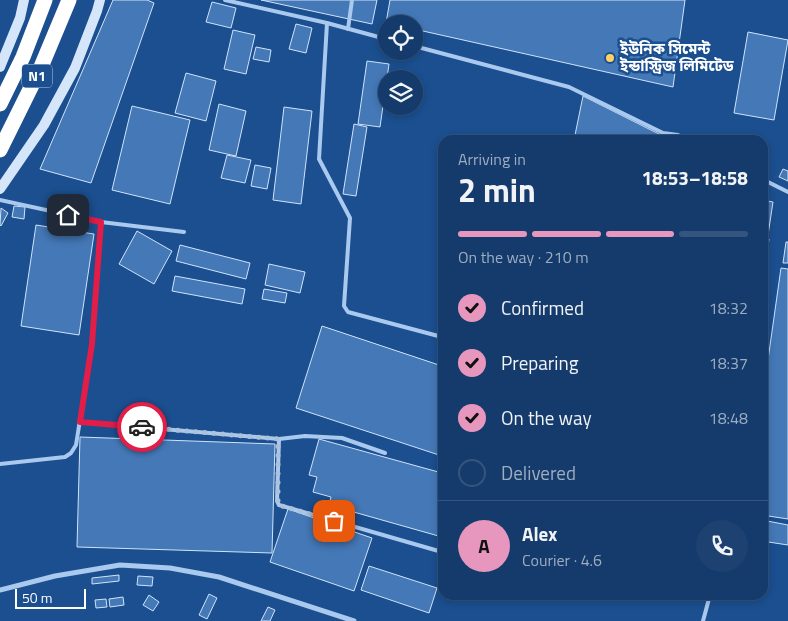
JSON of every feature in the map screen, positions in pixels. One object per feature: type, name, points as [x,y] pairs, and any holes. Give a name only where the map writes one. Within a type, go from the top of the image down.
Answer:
[{"type":"highway","name":"N1","points":[[0,104],[23,57],[44,0]]},
{"type":"highway","name":"N1","points":[[0,150],[41,67],[69,0]]},
{"type":"street","points":[[0,67],[20,18],[24,0]]},
{"type":"street","points":[[0,189],[44,125],[74,68],[100,0]]},
{"type":"street","points":[[0,590],[55,576],[120,565],[170,568],[219,577],[354,621]]},
{"type":"lane","points":[[226,0],[378,37]]},
{"type":"lane","points":[[348,29],[352,0]]},
{"type":"lane","points":[[327,23],[320,159],[350,218],[344,306],[348,312],[438,336]]},
{"type":"lane","points":[[423,48],[569,87],[663,133],[678,135]]},
{"type":"lane","points":[[768,182],[788,192]]},
{"type":"lane","points":[[0,200],[101,222],[184,232]]},
{"type":"lane","points":[[0,464],[64,457],[76,446],[92,344],[101,222]]},
{"type":"lane","points":[[80,422],[278,439],[305,436],[342,438],[385,453]]},
{"type":"lane","points":[[278,439],[277,501],[279,505],[438,551]]},
{"type":"lane","points":[[703,621],[709,600]]},
{"type":"building","points":[[113,0],[147,0],[154,3],[91,183],[40,169]]},
{"type":"building","points":[[261,0],[377,0],[372,24]]},
{"type":"building","name":"ইউনিক সিমেন্ট ইন্ডাস্ট্রিজ লিমিটেড","points":[[390,0],[685,0],[673,87],[423,31],[423,15],[387,15]]},
{"type":"building","points":[[212,2],[236,8],[231,28],[206,22]]},
{"type":"building","points":[[296,24],[312,28],[306,53],[289,49]]},
{"type":"building","points":[[233,30],[255,35],[246,74],[224,69]]},
{"type":"building","points":[[748,32],[788,40],[774,120],[734,113]]},
{"type":"building","points":[[256,47],[271,50],[269,62],[253,59]]},
{"type":"building","points":[[367,61],[389,64],[388,70],[378,70],[378,115],[382,115],[380,127],[358,124]]},
{"type":"building","points":[[186,73],[216,81],[206,121],[175,113]]},
{"type":"building","points":[[583,96],[661,135],[575,135]]},
{"type":"building","points":[[219,104],[246,111],[236,156],[209,150]]},
{"type":"building","points":[[132,106],[190,120],[170,204],[112,190]]},
{"type":"building","points":[[284,107],[312,111],[301,204],[273,200]]},
{"type":"building","points":[[354,124],[367,127],[356,196],[343,194]]},
{"type":"building","points":[[227,155],[251,160],[245,183],[221,178]]},
{"type":"building","points":[[255,165],[271,168],[267,189],[251,186]]},
{"type":"building","points":[[783,169],[788,171],[788,181],[779,177]]},
{"type":"building","points":[[768,201],[773,202],[768,235]]},
{"type":"building","points":[[14,206],[25,207],[24,219],[12,217]]},
{"type":"building","points":[[1,208],[8,213],[1,226],[0,225]]},
{"type":"building","points":[[36,225],[94,234],[79,335],[21,326]]},
{"type":"building","points":[[137,231],[172,251],[154,284],[119,264]]},
{"type":"building","points":[[786,242],[788,242],[788,263],[783,263]]},
{"type":"building","points":[[180,245],[250,263],[246,279],[176,261]]},
{"type":"building","points":[[269,264],[305,272],[300,293],[265,285]]},
{"type":"building","points":[[781,268],[788,269],[788,519],[768,516],[768,360]]},
{"type":"building","points":[[175,276],[245,289],[242,304],[172,291]]},
{"type":"building","points":[[264,289],[287,293],[285,303],[262,299]]},
{"type":"building","points":[[322,326],[438,365],[438,455],[296,408]]},
{"type":"building","points":[[80,437],[275,444],[272,553],[77,547]]},
{"type":"building","points":[[319,439],[438,472],[438,536],[329,505],[331,497],[313,492],[317,477],[309,475]]},
{"type":"building","points":[[288,509],[372,538],[354,591],[270,562]]},
{"type":"building","points":[[768,521],[788,525],[788,545],[768,542]]},
{"type":"building","points":[[369,566],[437,588],[429,613],[361,590]]},
{"type":"building","points":[[119,575],[119,581],[92,584],[92,578]]},
{"type":"building","points":[[138,576],[153,577],[152,586],[137,585]]},
{"type":"building","points":[[209,594],[217,598],[207,619],[199,615]]},
{"type":"building","points":[[149,595],[159,602],[153,611],[143,605]]},
{"type":"building","points":[[123,597],[124,605],[110,607],[109,599]]},
{"type":"building","points":[[106,599],[107,607],[96,608],[95,600]]},
{"type":"building","points":[[268,607],[275,610],[270,621],[261,621]]},
{"type":"way so far","points":[[142,427],[278,439],[277,501],[279,505],[334,521]]},
{"type":"place","name":"ইউনিক সিমেন্ট ইন্ডাস্ট্রিজ লিমিটেড","points":[[610,58]]},
{"type":"route","points":[[68,215],[101,222],[92,344],[80,422],[142,427]]}]
